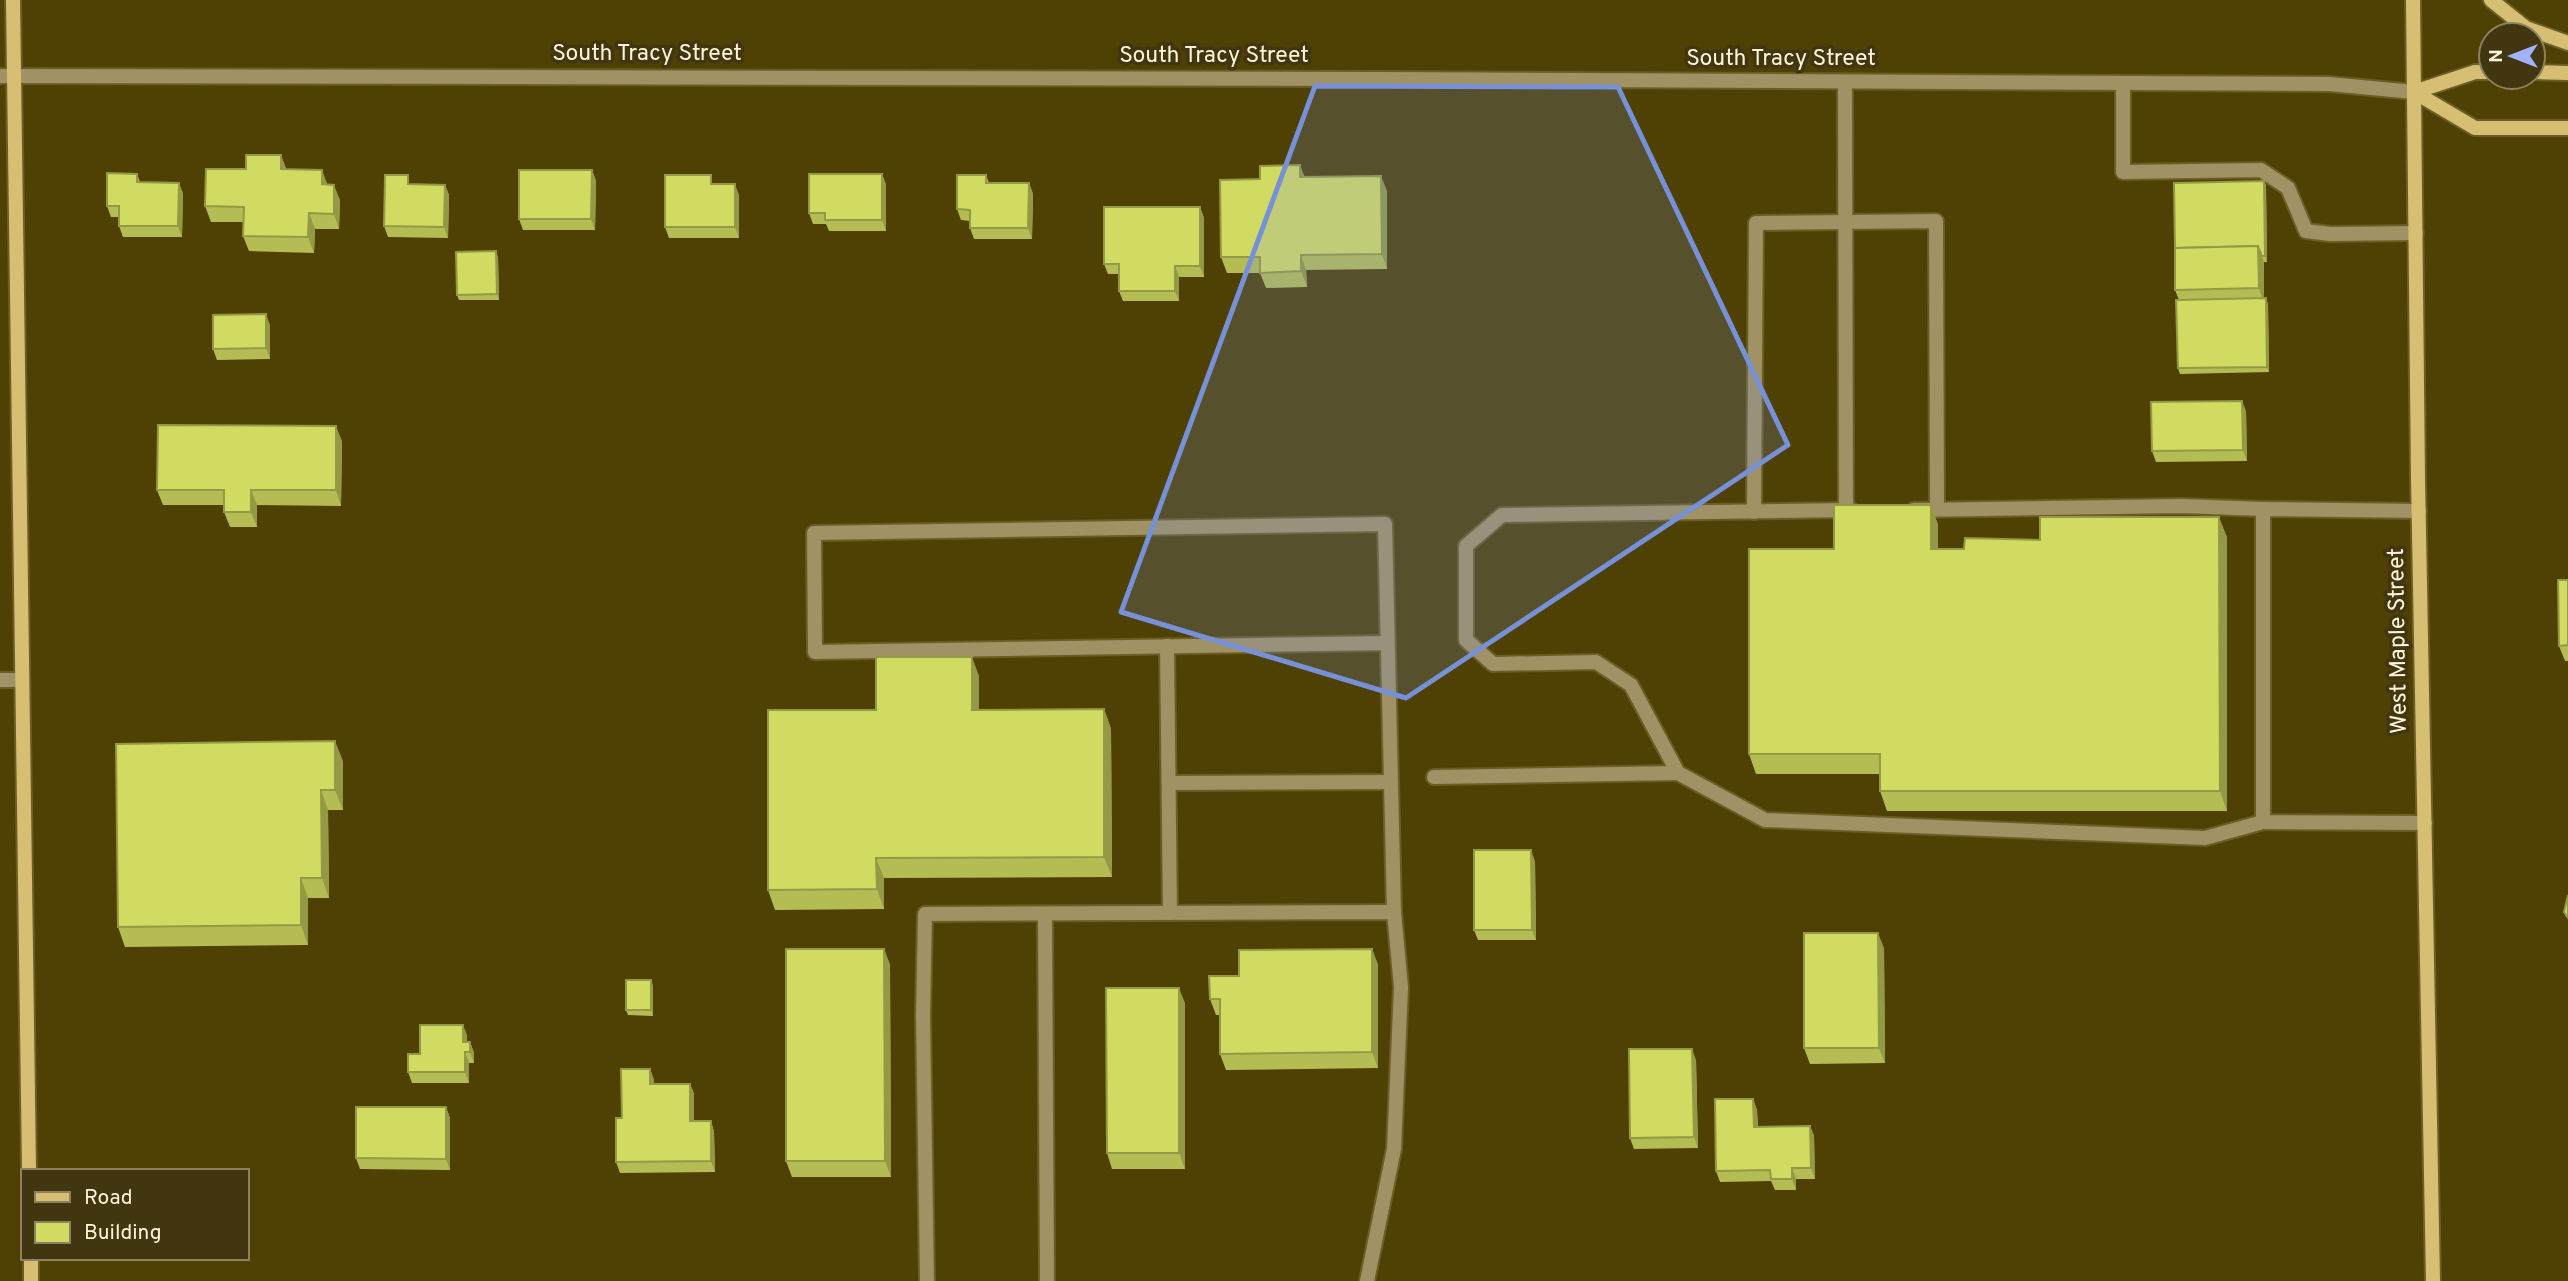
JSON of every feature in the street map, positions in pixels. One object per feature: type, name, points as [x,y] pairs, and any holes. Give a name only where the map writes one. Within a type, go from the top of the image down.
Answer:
[{"type":"street","points":[[13,0],[7,76],[22,680],[29,1169]]},
{"type":"street","name":"West Maple Street","points":[[2413,0],[2433,1281]]},
{"type":"street","points":[[2491,0],[2526,28],[2568,43]]},
{"type":"street","name":"South Tracy Street","points":[[7,76],[2329,84],[2414,92],[2477,72]]},
{"type":"street","points":[[2547,72],[2568,73]]},
{"type":"street","points":[[1846,82],[1846,510]]},
{"type":"street","points":[[2123,84],[2123,172],[2261,170],[2288,188],[2306,231],[2330,234],[2416,233]]},
{"type":"street","name":"South Tracy Street","points":[[2414,92],[2475,128],[2568,128]]},
{"type":"street","points":[[1754,512],[1756,223],[1936,221],[1937,509]]},
{"type":"street","points":[[1898,510],[2181,506],[2419,511]]},
{"type":"street","points":[[2263,509],[2263,822]]},
{"type":"street","points":[[1678,773],[1631,685],[1595,662],[1493,664],[1466,640],[1466,546],[1502,515],[1872,510]]},
{"type":"street","points":[[1367,1281],[1394,1149],[1401,987],[1394,912],[1385,524],[814,533],[815,652],[1387,643]]},
{"type":"street","points":[[1167,646],[1170,913]]},
{"type":"street","points":[[0,680],[22,680]]},
{"type":"street","points":[[1434,777],[1678,773],[1765,820],[2206,838],[2263,822],[2425,824]]},
{"type":"street","points":[[1169,783],[1391,782]]},
{"type":"street","points":[[927,1281],[923,1016],[925,914],[1394,912]]},
{"type":"street","points":[[1045,914],[1047,1281]]},
{"type":"street","points":[[31,1260],[31,1281]]},
{"type":"highlighted area","points":[[1315,86],[1618,87],[1788,445],[1406,698],[1121,612]]},
{"type":"building","points":[[246,155],[281,155],[281,169],[322,170],[322,184],[334,185],[334,214],[309,213],[308,237],[243,236],[244,207],[205,206],[206,169],[246,169]]},
{"type":"building","points":[[1300,165],[1300,177],[1381,176],[1382,254],[1301,255],[1301,271],[1260,273],[1260,257],[1221,257],[1220,180],[1260,179],[1260,166]]},
{"type":"building","points":[[519,170],[592,170],[591,219],[519,219]]},
{"type":"building","points":[[107,173],[137,174],[137,182],[179,183],[178,226],[119,226],[119,206],[107,206]]},
{"type":"building","points":[[809,174],[882,174],[882,220],[825,220],[825,213],[809,213]]},
{"type":"building","points":[[385,175],[408,175],[408,184],[445,185],[444,227],[384,226]]},
{"type":"building","points":[[665,175],[711,175],[711,184],[735,184],[735,227],[665,227]]},
{"type":"building","points":[[957,175],[986,175],[986,183],[1029,183],[1028,228],[970,228],[970,210],[957,209]]},
{"type":"building","points":[[2264,181],[2265,256],[2262,256],[2258,246],[2175,248],[2174,183]]},
{"type":"building","points":[[1104,207],[1200,207],[1200,266],[1175,266],[1175,291],[1119,291],[1119,264],[1104,264]]},
{"type":"building","points":[[2258,246],[2259,288],[2175,290],[2175,248]]},
{"type":"building","points":[[496,251],[497,294],[457,295],[456,252]]},
{"type":"building","points":[[2266,298],[2267,367],[2178,368],[2176,300]]},
{"type":"building","points":[[266,314],[266,348],[213,349],[213,315]]},
{"type":"building","points":[[2242,401],[2243,450],[2152,451],[2151,402]]},
{"type":"building","points":[[158,425],[336,426],[336,490],[251,490],[251,512],[224,512],[224,490],[157,490]]},
{"type":"building","points":[[1834,505],[1931,505],[1931,549],[1964,549],[1965,538],[2040,540],[2040,517],[2219,517],[2220,791],[1880,791],[1880,754],[1749,754],[1749,549],[1834,549]]},
{"type":"building","points":[[2558,580],[2568,580],[2568,645],[2559,646]]},
{"type":"building","points":[[876,657],[972,657],[972,710],[1104,709],[1104,857],[876,858],[877,889],[768,890],[768,710],[876,710]]},
{"type":"building","points":[[335,741],[335,790],[321,790],[322,878],[301,878],[301,925],[118,927],[116,744]]},
{"type":"building","points":[[1474,850],[1531,850],[1532,930],[1474,930]]},
{"type":"building","points":[[2568,895],[2568,918],[2564,912]]},
{"type":"building","points":[[1804,933],[1878,933],[1879,1048],[1804,1048]]},
{"type":"building","points":[[786,949],[884,949],[885,1161],[786,1161]]},
{"type":"building","points":[[1372,949],[1372,1052],[1220,1054],[1220,999],[1210,999],[1209,976],[1239,976],[1239,950]]},
{"type":"building","points":[[626,980],[651,980],[651,1010],[626,1010]]},
{"type":"building","points":[[1106,988],[1179,988],[1179,1153],[1107,1153]]},
{"type":"building","points":[[420,1025],[463,1025],[463,1042],[470,1042],[470,1052],[465,1052],[465,1072],[408,1072],[408,1054],[420,1054]]},
{"type":"building","points":[[1629,1049],[1692,1049],[1694,1137],[1630,1138]]},
{"type":"building","points":[[621,1069],[650,1069],[650,1084],[690,1084],[690,1121],[711,1121],[711,1161],[616,1162],[616,1118],[622,1118]]},
{"type":"building","points":[[1715,1099],[1753,1099],[1754,1127],[1810,1126],[1811,1168],[1792,1168],[1792,1179],[1771,1179],[1770,1170],[1716,1171]]},
{"type":"building","points":[[356,1107],[446,1107],[446,1159],[356,1158]]}]
